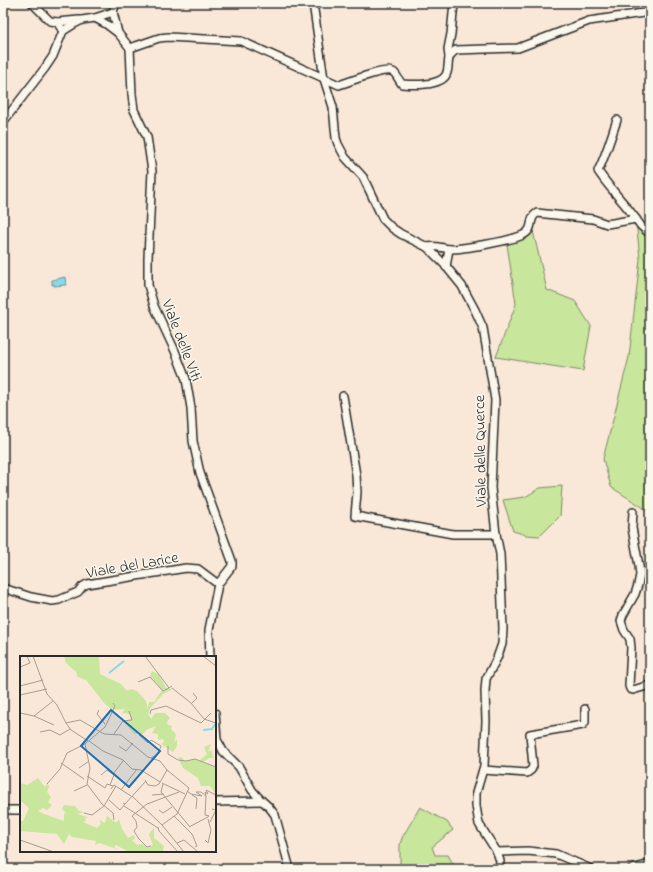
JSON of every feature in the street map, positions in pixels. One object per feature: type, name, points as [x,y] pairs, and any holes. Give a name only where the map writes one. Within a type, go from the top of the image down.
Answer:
[{"type":"street","points":[[32,3],[50,21],[57,22],[95,18],[114,12]]},
{"type":"street","points":[[116,3],[114,12],[118,34]]},
{"type":"street","name":"Viale delle Querce","points":[[313,3],[324,79],[333,107],[338,144],[345,157],[363,177],[383,219],[401,234],[427,247],[446,267],[462,286],[483,328],[494,400],[491,488],[496,534],[500,554],[503,629],[502,644],[486,680],[486,721],[483,770],[476,793],[476,806],[479,824],[497,852],[500,860],[499,869]]},
{"type":"street","points":[[95,18],[106,24],[118,34],[130,48],[159,38],[168,37],[241,41],[339,85],[374,73],[389,70],[394,72],[402,84],[418,85],[436,82],[442,79],[446,74],[454,3]]},
{"type":"street","points":[[449,57],[456,50],[518,48],[589,21],[650,12]]},
{"type":"street","points":[[3,122],[49,62],[63,31],[82,20]]},
{"type":"street","points":[[57,22],[63,31]]},
{"type":"street","name":"Viale delle Viti","points":[[130,48],[134,110],[147,137],[152,171],[148,285],[154,306],[186,379],[191,408],[193,441],[200,473],[232,560],[231,569],[218,584],[209,630],[210,656]]},
{"type":"street","points":[[617,120],[608,142],[604,160],[598,171],[641,226],[650,234]]},
{"type":"street","points":[[427,247],[433,246],[449,249],[490,243],[523,235],[530,230],[532,225],[531,219],[534,214],[537,213],[593,219],[607,224],[636,219]]},
{"type":"street","points":[[446,267],[449,249]]},
{"type":"street","points":[[343,396],[356,475],[357,492],[355,516],[453,534],[496,534]]},
{"type":"street","points":[[633,512],[632,528],[640,576],[635,594],[623,614],[621,621],[624,630],[630,639],[630,689],[633,690],[650,685]]},
{"type":"street","name":"Viale del Larice","points":[[3,588],[31,597],[60,600],[78,592],[87,584],[186,568],[198,569],[218,584]]},
{"type":"street","points":[[483,770],[526,773],[531,770],[532,766],[530,734],[583,725],[586,722],[585,709]]},
{"type":"street","points":[[216,726],[217,740],[223,751],[239,767],[252,790],[275,815],[290,869]]},
{"type":"street","points":[[216,802],[262,801]]},
{"type":"street","points":[[3,810],[20,810]]},
{"type":"street","points":[[497,852],[522,850],[556,854],[591,869]]},
{"type":"street","points":[[632,869],[650,864]]},
{"type":"green space","points":[[636,220],[650,229],[650,512],[611,487],[603,459],[629,357],[640,259]]},
{"type":"green space","points":[[533,231],[547,290],[575,301],[591,326],[583,371],[496,357],[516,304],[507,244]]},
{"type":"green space","points":[[562,486],[560,516],[540,536],[526,535],[513,531],[503,500],[525,497],[540,488]]},
{"type":"green space","points":[[420,807],[447,822],[453,830],[432,847],[435,855],[448,855],[456,869],[400,869],[400,844]]},
{"type":"water","points":[[65,277],[66,285],[52,285],[52,280]]}]
